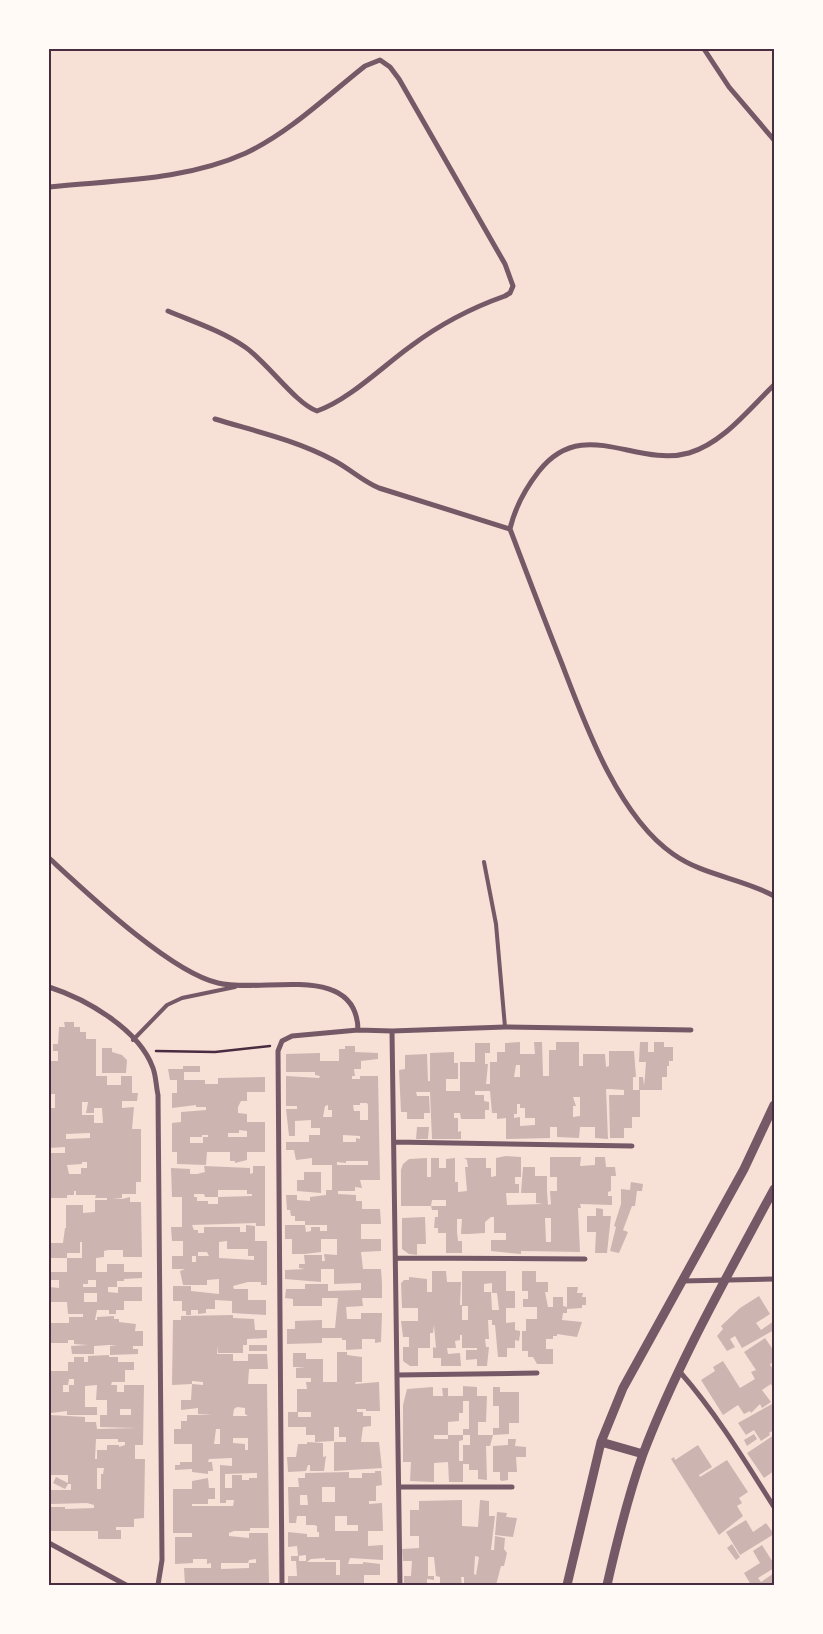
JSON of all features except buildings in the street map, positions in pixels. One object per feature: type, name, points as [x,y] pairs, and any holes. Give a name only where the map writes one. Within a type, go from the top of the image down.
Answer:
[{"type":"street","points":[[704,49],[729,86],[774,140]]},
{"type":"street","points":[[49,187],[179,174],[208,167],[238,156],[272,138],[365,66],[380,60],[390,67],[399,79],[504,264],[513,286],[510,293],[505,296],[440,326],[359,385],[325,408],[317,410],[303,404],[261,360],[245,347],[229,337],[168,311]]},
{"type":"street","points":[[774,385],[720,436],[704,448],[686,454],[659,455],[600,445],[577,444],[565,449],[543,466],[529,483],[520,498],[510,529],[588,730],[606,769],[644,827],[673,854],[714,875],[744,882],[774,896]]},
{"type":"street","points":[[215,419],[299,444],[333,459],[364,482],[379,488],[510,529]]},
{"type":"street","points":[[49,858],[165,955],[193,973],[216,983],[235,987],[280,985],[332,988],[344,995],[351,1003],[357,1016],[358,1030]]},
{"type":"street","points":[[49,987],[88,1002],[106,1015],[133,1040],[143,1050],[153,1068],[158,1095],[162,1560],[158,1585]]},
{"type":"street","points":[[282,1585],[279,1045],[292,1036],[358,1030],[392,1031],[505,1027],[691,1030]]},
{"type":"street","points":[[392,1031],[400,1585]]},
{"type":"street","points":[[567,1585],[601,1442],[623,1388],[744,1169],[774,1106]]},
{"type":"street","points":[[394,1142],[632,1146]]},
{"type":"street","points":[[607,1585],[627,1501],[643,1454],[724,1282],[774,1189]]},
{"type":"street","points":[[396,1258],[585,1259]]},
{"type":"street","points":[[681,1282],[774,1281]]},
{"type":"street","points":[[680,1372],[699,1394],[729,1436],[774,1508]]},
{"type":"street","points":[[397,1375],[536,1373]]},
{"type":"street","points":[[601,1442],[643,1454]]},
{"type":"street","points":[[400,1486],[512,1487]]},
{"type":"street","points":[[49,1543],[126,1585]]},
{"type":"lane","points":[[484,862],[496,924],[505,1027]]},
{"type":"lane","points":[[133,1040],[167,1005],[182,998],[235,987]]},
{"type":"path","points":[[143,1050],[215,1052],[279,1045]]}]
